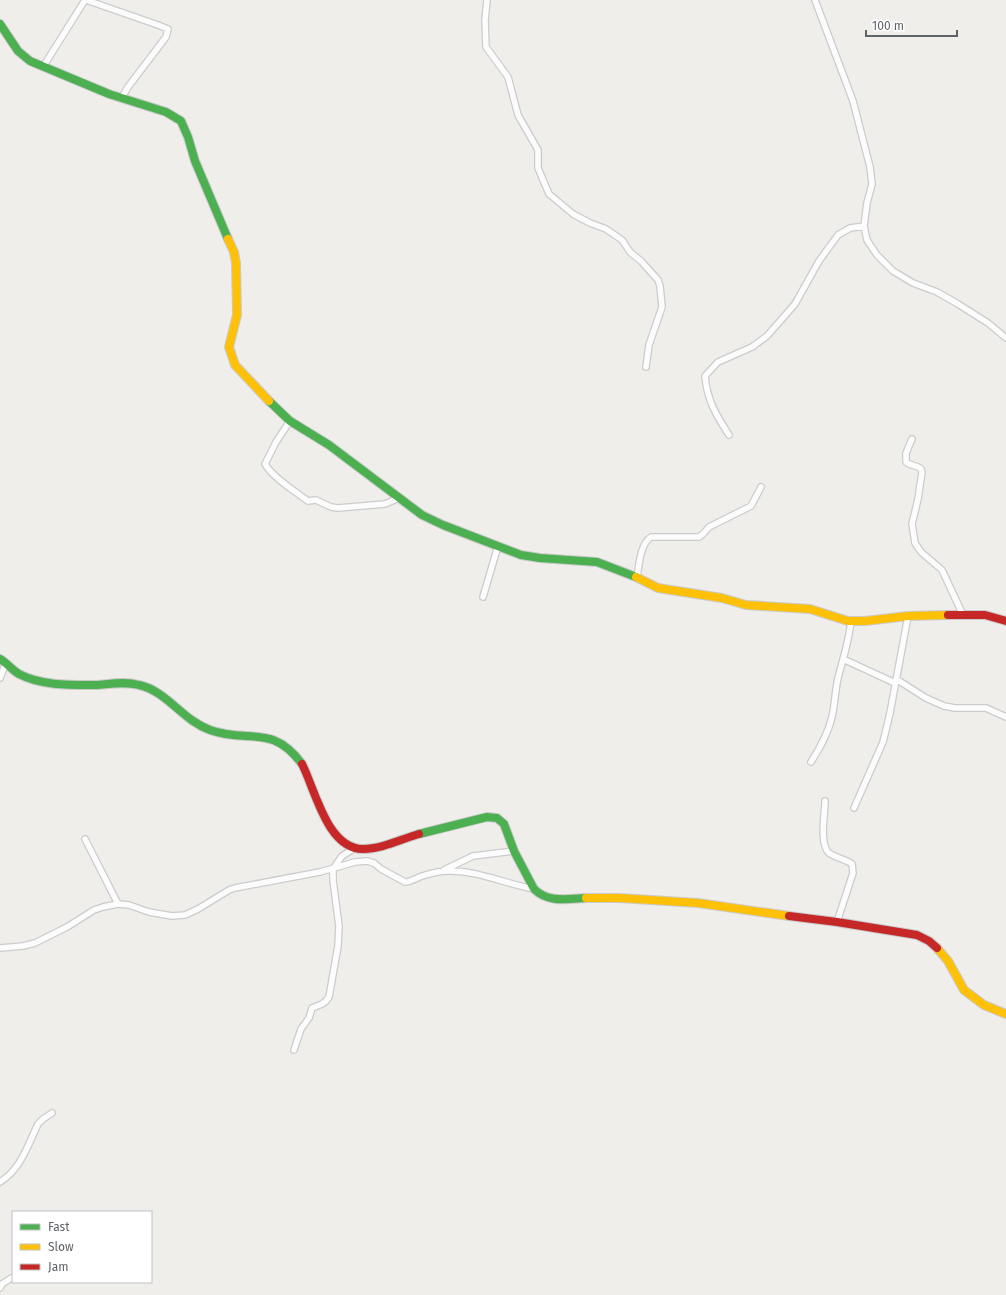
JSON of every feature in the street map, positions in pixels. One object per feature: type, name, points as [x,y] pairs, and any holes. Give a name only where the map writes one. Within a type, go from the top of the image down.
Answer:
[{"type":"street","points":[[42,67],[86,0],[168,29],[166,37],[121,98]]},
{"type":"street","points":[[487,0],[485,20],[486,47],[508,77],[518,115],[538,150],[538,168],[549,194],[573,214],[606,229],[622,240],[630,252],[641,261],[658,280],[662,307],[648,344],[646,367]]},
{"type":"street","points":[[815,0],[853,101],[870,167],[872,184],[867,203],[864,226],[870,246],[893,271],[913,283],[937,292],[958,304],[988,323],[1006,338]]},
{"type":"street","points":[[0,24],[18,51],[30,61],[121,98],[166,112],[181,121],[185,128],[195,161],[234,252],[236,263],[237,315],[229,347],[235,365],[274,407],[290,421],[329,445],[422,515],[443,525],[516,553],[532,557],[597,562],[637,577],[658,588],[722,598],[746,605],[810,609],[851,621],[865,621],[908,616],[963,614],[985,615],[1006,621]]},
{"type":"street","points":[[729,436],[710,401],[705,376],[718,362],[752,347],[767,336],[795,304],[819,261],[836,238],[845,230],[864,226]]},
{"type":"street","points":[[290,421],[276,442],[265,464],[287,486],[308,501],[316,500],[331,507],[338,508],[385,504],[398,498]]},
{"type":"street","points":[[912,439],[906,453],[906,462],[907,464],[919,467],[922,472],[912,524],[915,543],[921,552],[942,570],[963,614]]},
{"type":"street","points":[[637,577],[643,548],[647,540],[651,537],[690,537],[701,535],[709,527],[751,506],[761,487]]},
{"type":"street","points":[[483,597],[498,546]]},
{"type":"street","points":[[854,808],[883,742],[890,713],[908,616]]},
{"type":"street","points":[[811,762],[829,727],[835,692],[850,635],[851,621]]},
{"type":"street","points":[[843,659],[895,681],[944,706],[955,708],[986,708],[1006,717]]},
{"type":"street","points":[[0,678],[3,661],[20,674],[34,680],[56,684],[131,683],[142,685],[159,693],[189,718],[210,730],[222,734],[265,737],[281,742],[292,751],[306,770],[326,823],[334,834],[355,848]]},
{"type":"street","points":[[826,800],[824,835],[825,848],[829,853],[852,864],[853,873],[837,922]]},
{"type":"street","points":[[294,1050],[301,1029],[309,1018],[312,1008],[326,1001],[330,994],[338,946],[339,926],[333,869],[342,856],[355,848],[374,847],[425,832],[492,816],[504,824],[514,852],[534,889],[539,894],[550,899],[616,898],[677,901],[837,922],[917,935],[926,938],[934,944],[947,960],[965,992],[985,1005],[1006,1014]]},
{"type":"street","points":[[85,839],[118,904]]},
{"type":"street","points":[[0,948],[23,946],[35,943],[67,928],[94,910],[118,904],[129,905],[149,912],[172,916],[185,915],[235,888],[333,869],[355,862],[367,861],[374,863],[381,869],[405,882],[409,882],[420,877],[440,872],[473,856],[514,852]]},
{"type":"street","points":[[440,872],[461,872],[534,889]]},
{"type":"street","points":[[0,1182],[17,1166],[38,1124],[52,1112]]},
{"type":"street","points":[[0,1288],[2,1284],[12,1278]]},
{"type":"traffic: fast","points":[[0,24],[18,51],[30,61],[109,94],[166,112],[181,121],[188,137],[195,161],[228,239]]},
{"type":"traffic: fast","points":[[269,401],[290,421],[329,445],[422,515],[443,525],[521,555],[540,558],[597,562],[636,577]]},
{"type":"traffic: fast","points":[[0,659],[19,674],[47,683],[77,685],[128,683],[149,688],[166,699],[191,720],[210,730],[224,734],[270,739],[280,743],[291,751],[302,764]]},
{"type":"traffic: fast","points":[[419,834],[487,817],[497,818],[504,824],[514,851],[534,889],[539,893],[552,898],[586,898]]},
{"type":"traffic: slow","points":[[228,239],[234,252],[236,263],[237,315],[229,347],[235,365],[269,401]]},
{"type":"traffic: slow","points":[[636,577],[658,588],[722,598],[746,605],[810,609],[848,621],[865,621],[908,616],[948,615]]},
{"type":"traffic: slow","points":[[586,898],[619,898],[698,903],[789,916]]},
{"type":"traffic: slow","points":[[937,948],[948,961],[964,990],[984,1005],[1006,1014]]},
{"type":"traffic: jam","points":[[948,615],[985,615],[1006,621]]},
{"type":"traffic: jam","points":[[302,764],[331,829],[340,839],[351,846],[370,849],[419,834]]},
{"type":"traffic: jam","points":[[789,916],[917,935],[929,941],[937,948]]}]
